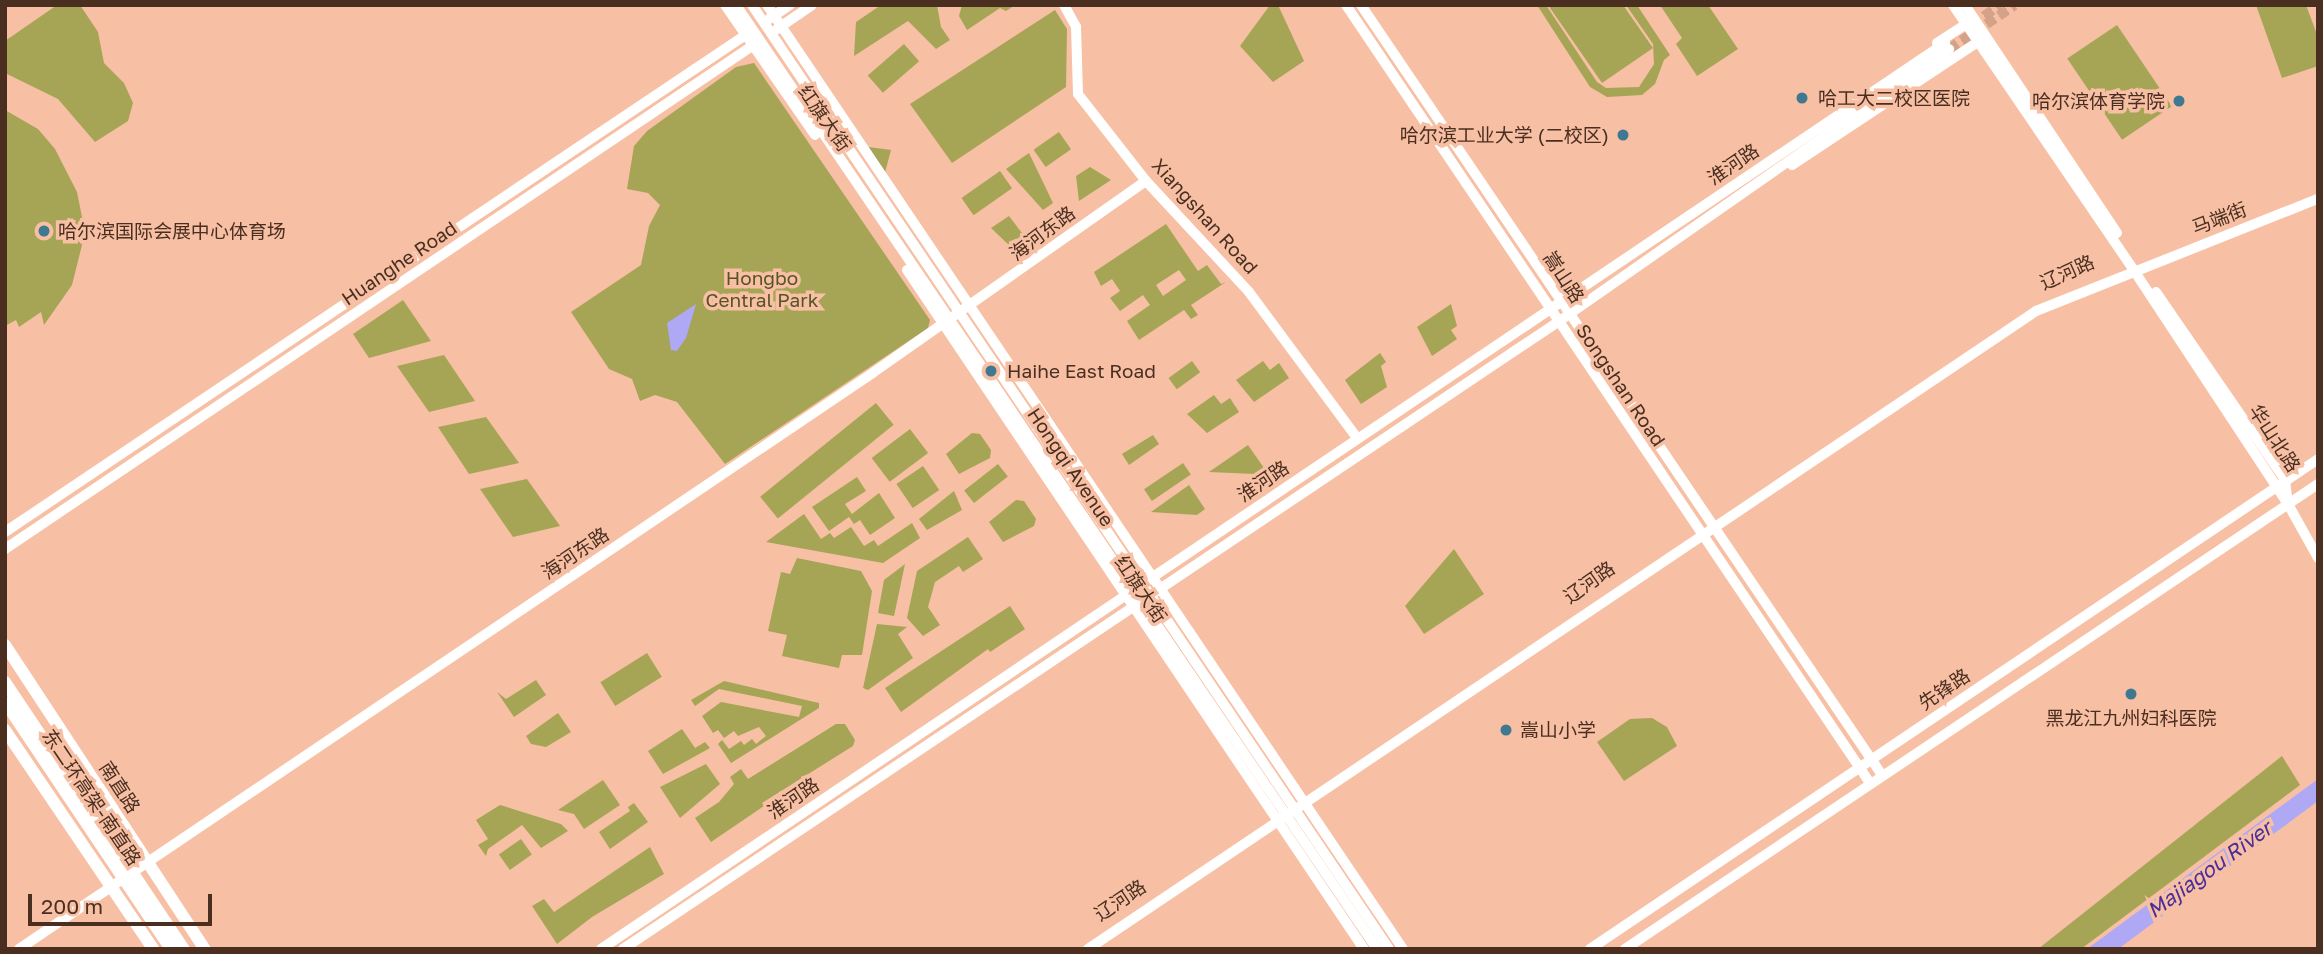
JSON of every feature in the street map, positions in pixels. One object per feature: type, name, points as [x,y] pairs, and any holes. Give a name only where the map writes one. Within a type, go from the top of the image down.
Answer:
[{"type":"highway","name":"南直路","points":[[5,645],[205,949]]},
{"type":"highway","name":"东二环高架-南直路","points":[[5,682],[184,949]]},
{"type":"highway","name":"东二环高架-南直路","points":[[5,702],[171,949]]},
{"type":"highway","points":[[5,730],[153,949]]},
{"type":"main road","name":"红旗大街","points":[[725,5],[757,43],[950,319]]},
{"type":"main road","points":[[736,5],[749,32]]},
{"type":"main road","name":"Hongqi Avenue","points":[[752,5],[950,319],[1389,949]]},
{"type":"main road","name":"红旗大街","points":[[767,5],[970,305],[1138,586],[1289,809],[1403,949]]},
{"type":"main road","name":"Huanghe Road","points":[[5,532],[790,5]]},
{"type":"main road","name":"Huanghe Road","points":[[5,549],[812,5]]},
{"type":"main road","name":"Xiangshan Road","points":[[1064,5],[1076,27],[1078,94],[1146,181],[1249,292],[1357,439]]},
{"type":"main road","name":"Songshan Road","points":[[1346,5],[1698,532],[1870,783]]},
{"type":"main road","name":"嵩山路","points":[[1361,5],[1709,524],[1882,775]]},
{"type":"main road","points":[[1953,5],[1971,26]]},
{"type":"main road","points":[[1965,5],[1971,26]]},
{"type":"main road","points":[[1693,212],[1738,176],[1971,26]]},
{"type":"main road","name":"华山北路","points":[[1971,26],[1978,42],[2284,480],[2288,504]]},
{"type":"main road","name":"华山北路","points":[[1971,26],[2134,267],[2274,487],[2288,504]]},
{"type":"main road","points":[[1699,222],[1750,193],[1978,42]]},
{"type":"main road","name":"淮河路","points":[[601,949],[1559,301],[1947,46],[1569,315],[623,949]]},
{"type":"main road","name":"海河东路","points":[[19,949],[950,319],[1146,181]]},
{"type":"main road","name":"马端街","points":[[2134,267],[2318,199]]},
{"type":"main road","name":"辽河路","points":[[1080,949],[1709,524],[2036,311],[2134,267]]},
{"type":"main road","name":"先锋路","points":[[1591,949],[1858,765],[1871,759],[2318,459]]},
{"type":"main road","name":"先锋路","points":[[1625,949],[2318,484]]},
{"type":"main road","points":[[2288,504],[2318,558]]},
{"type":"main road","name":"红旗大街","points":[[1289,809],[1364,949]]},
{"type":"main road","name":"Hongqi Avenue","points":[[1289,809],[1377,949]]},
{"type":"main road","name":"辽河路","points":[[1088,949],[1289,809]]},
{"type":"green space","points":[[57,5],[80,5],[98,32],[104,63],[124,83],[133,103],[128,121],[95,142],[58,99],[5,73],[5,41]]},
{"type":"green space","points":[[881,5],[937,5],[941,27],[950,40],[936,49],[908,21],[854,56],[856,22]]},
{"type":"green space","points":[[962,5],[1015,5],[1006,11],[1000,8],[967,30],[959,16]]},
{"type":"green space","points":[[1270,5],[1278,5],[1304,61],[1273,82],[1240,46]]},
{"type":"green space","points":[[1537,5],[1546,5],[1597,82],[1606,88],[1639,87],[1654,64],[1653,44],[1626,5],[1637,5],[1670,55],[1664,60],[1655,84],[1642,95],[1607,97],[1590,87]]},
{"type":"green space","points":[[1548,5],[1623,5],[1653,48],[1602,83]]},
{"type":"green space","points":[[1660,5],[1708,5],[1738,49],[1697,76],[1676,44],[1682,38]]},
{"type":"green space","points":[[2256,5],[2306,5],[2318,37],[2318,66],[2282,78]]},
{"type":"green space","points":[[1055,10],[1067,29],[1066,87],[952,163],[910,104]]},
{"type":"green space","points":[[2117,25],[2172,106],[2122,140],[2067,59]]},
{"type":"green space","points":[[904,44],[919,61],[883,93],[868,75]]},
{"type":"green space","name":"Hongbo Central Park","points":[[754,63],[930,320],[928,328],[725,464],[677,402],[655,395],[640,401],[632,379],[609,369],[571,312],[641,265],[649,226],[660,205],[648,193],[627,189],[634,146],[647,131],[736,67]]},
{"type":"green space","name":"哈尔滨国际会展中心体育场","points":[[5,110],[38,129],[55,149],[77,192],[82,217],[82,245],[72,285],[44,325],[41,312],[19,327],[16,320],[5,326]]},
{"type":"green space","points":[[1059,132],[1071,149],[1046,167],[1034,150]]},
{"type":"green space","points":[[861,146],[891,150],[883,180]]},
{"type":"green space","points":[[1029,153],[1053,203],[1043,210],[1006,169]]},
{"type":"green space","points":[[1090,167],[1111,180],[1079,201],[1076,176]]},
{"type":"green space","points":[[1000,171],[1012,188],[974,215],[961,198]]},
{"type":"green space","points":[[1009,216],[1025,237],[1011,247],[991,228]]},
{"type":"green space","points":[[1166,224],[1198,271],[1207,265],[1221,284],[1226,282],[1191,305],[1198,315],[1191,319],[1184,310],[1139,340],[1127,321],[1150,305],[1143,295],[1120,311],[1110,298],[1120,291],[1112,279],[1101,286],[1094,272]],"holes":[[[1179,270],[1186,280],[1163,296],[1156,285]]]},
{"type":"green space","points":[[403,300],[431,341],[369,358],[353,334]]},
{"type":"green space","points":[[1451,304],[1457,326],[1451,330],[1457,339],[1432,356],[1417,327]]},
{"type":"green space","points":[[1380,353],[1386,362],[1381,366],[1387,387],[1361,404],[1345,380]]},
{"type":"green space","points":[[444,355],[475,401],[429,412],[397,366]]},
{"type":"green space","points":[[1192,361],[1200,372],[1177,389],[1169,378]]},
{"type":"green space","points":[[1263,361],[1270,370],[1279,363],[1289,378],[1254,402],[1236,380]]},
{"type":"green space","points":[[1214,395],[1221,404],[1230,398],[1239,412],[1207,433],[1187,414]]},
{"type":"green space","points":[[876,403],[894,425],[778,519],[760,497]]},
{"type":"green space","points":[[486,417],[519,463],[469,474],[438,427]]},
{"type":"green space","points":[[910,429],[928,453],[890,482],[872,458]]},
{"type":"green space","points":[[972,433],[980,434],[991,450],[990,458],[959,474],[946,454]]},
{"type":"green space","points":[[1153,435],[1159,444],[1129,465],[1122,454]]},
{"type":"green space","points":[[1248,445],[1264,468],[1255,474],[1209,472]]},
{"type":"green space","points":[[1183,463],[1191,475],[1152,501],[1144,489]]},
{"type":"green space","points":[[998,464],[1008,477],[974,503],[964,490]]},
{"type":"green space","points":[[923,466],[939,490],[913,508],[896,484]]},
{"type":"green space","points":[[857,477],[866,491],[845,504],[852,514],[879,493],[895,518],[870,535],[860,520],[854,524],[849,517],[829,531],[812,507]]},
{"type":"green space","points":[[527,479],[560,526],[513,537],[480,489]]},
{"type":"green space","points":[[1189,485],[1205,509],[1197,515],[1151,512]]},
{"type":"green space","points":[[954,491],[962,510],[927,530],[919,519]]},
{"type":"green space","points":[[1016,500],[1024,501],[1036,519],[1034,526],[1003,542],[989,522]]},
{"type":"green space","points":[[804,514],[821,539],[830,533],[834,538],[851,527],[864,546],[874,540],[878,546],[912,523],[920,538],[883,563],[766,542]]},
{"type":"green space","points":[[968,537],[983,559],[963,572],[959,566],[935,582],[928,607],[940,625],[923,636],[907,618],[917,571]]},
{"type":"green space","points":[[1454,549],[1484,594],[1424,634],[1405,606]]},
{"type":"green space","points":[[797,558],[861,571],[872,591],[862,655],[842,655],[839,668],[782,656],[787,635],[768,631],[781,572],[790,574]]},
{"type":"green space","points":[[905,564],[894,616],[878,613],[884,580]]},
{"type":"green space","points":[[1010,606],[1025,629],[990,652],[988,649],[901,712],[885,688]]},
{"type":"green space","points":[[877,624],[907,627],[898,634],[913,658],[868,690],[863,688]]},
{"type":"green space","points":[[647,653],[662,677],[615,706],[600,682]]},
{"type":"green space","points":[[536,680],[546,695],[514,717],[497,692],[506,699]]},
{"type":"green space","points":[[724,681],[819,703],[819,708],[731,763],[718,744],[722,740],[729,749],[741,741],[744,745],[752,739],[756,744],[766,736],[759,727],[738,736],[734,731],[724,738],[718,730],[713,733],[702,716],[721,702],[799,717],[802,706],[719,689],[695,706],[691,700]]},
{"type":"green space","points":[[558,713],[571,732],[546,747],[531,744],[526,736]]},
{"type":"green space","points":[[1652,718],[1667,727],[1677,746],[1624,781],[1597,742],[1630,719]]},
{"type":"green space","points":[[836,724],[845,724],[855,740],[853,746],[762,803],[764,806],[711,842],[695,818],[719,802],[734,784],[730,777],[741,769],[748,779]]},
{"type":"green space","points":[[682,729],[695,748],[705,742],[710,748],[663,774],[648,751]]},
{"type":"green space","points":[[2282,756],[2300,785],[2081,949],[2038,949]]},
{"type":"green space","points":[[706,764],[720,784],[680,818],[660,787]]},
{"type":"green space","points":[[603,780],[620,805],[584,829],[574,814],[558,810]]},
{"type":"green space","points":[[634,803],[648,822],[610,849],[599,832],[630,811],[628,807]]},
{"type":"green space","points":[[500,805],[561,824],[568,831],[541,848],[522,825],[488,849],[486,856],[478,845],[488,839],[476,820]]},
{"type":"green space","points":[[521,839],[532,855],[510,870],[499,854]]},
{"type":"green space","points":[[650,847],[664,874],[592,917],[557,944],[532,906],[544,899],[554,912]]},
{"type":"water","points":[[696,304],[686,338],[677,351],[671,350],[667,323]]},
{"type":"water","name":"Majiagou River","points":[[2318,779],[2318,801],[2118,949],[2087,949]]},
{"type":"tunnel","points":[[1972,25],[2000,5]]},
{"type":"tunnel","points":[[1949,49],[2015,5]]},
{"type":"place","name":"哈工大二校区医院","points":[[1802,98]]},
{"type":"place","name":"哈尔滨体育学院","points":[[2179,101]]},
{"type":"place","name":"哈尔滨工业大学 (二校区)","points":[[1623,135]]},
{"type":"place","name":"哈尔滨国际会展中心体育场","points":[[44,231]]},
{"type":"place","name":"Haihe East Road","points":[[991,371]]},
{"type":"place","name":"黑龙江九州妇科医院","points":[[2131,694]]},
{"type":"place","name":"嵩山小学","points":[[1506,730]]}]
